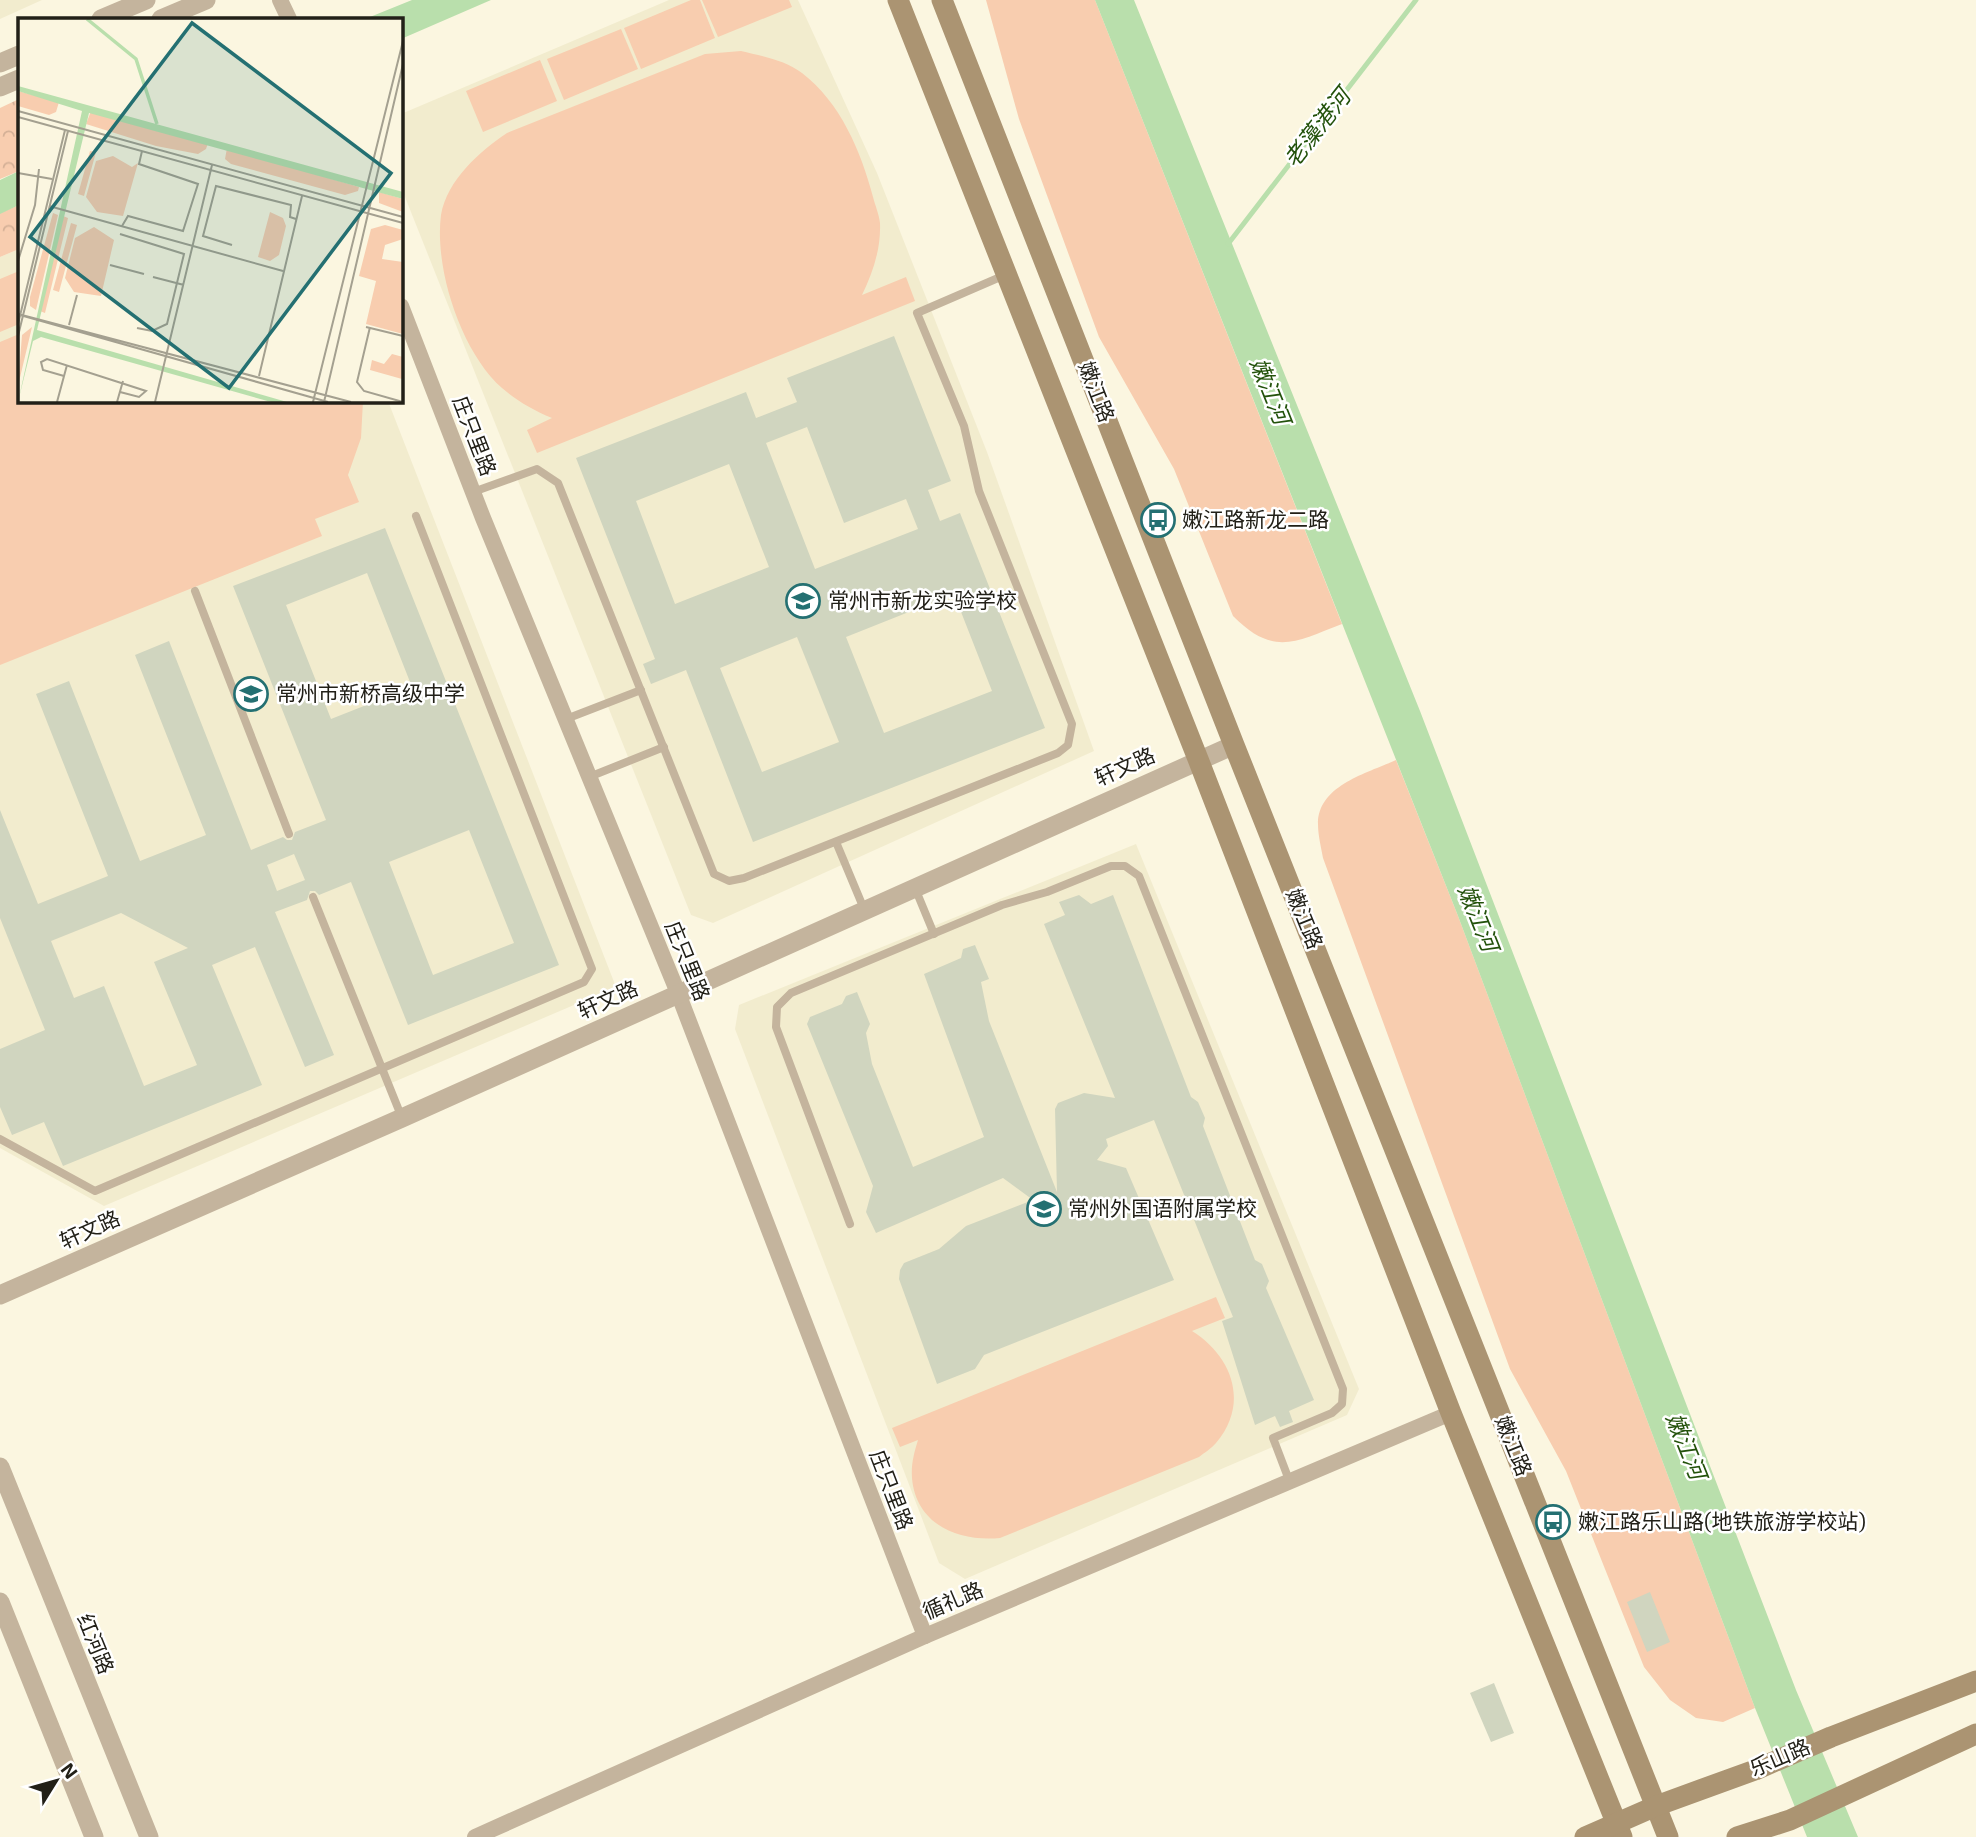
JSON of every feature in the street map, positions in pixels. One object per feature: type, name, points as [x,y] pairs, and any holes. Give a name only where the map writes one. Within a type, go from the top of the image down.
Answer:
[{"type":"main road","name":"嫩江路","points":[[898,0],[1198,760],[1451,1413],[1619,1830]]},
{"type":"main road","name":"嫩江路","points":[[942,0],[1234,745],[1668,1837]]},
{"type":"main road","name":"乐山路","points":[[1585,1837],[1619,1830],[1656,1806],[1976,1681]]},
{"type":"main road","points":[[1737,1837],[1790,1820],[1976,1734]]},
{"type":"street","points":[[104,18],[146,0]]},
{"type":"street","points":[[163,18],[206,0]]},
{"type":"street","points":[[280,0],[289,18]]},
{"type":"street","points":[[0,63],[18,55]]},
{"type":"street","points":[[0,87],[18,79]]},
{"type":"street","name":"庄只里路","points":[[402,309],[589,778],[678,993],[925,1636]]},
{"type":"street","name":"轩文路","points":[[0,1295],[1234,745]]},
{"type":"street","name":"循礼路","points":[[475,1837],[925,1636],[1451,1413]]},
{"type":"street","name":"红河路","points":[[0,1467],[149,1837]]},
{"type":"street","points":[[0,1602],[94,1837]]},
{"type":"lane","points":[[474,492],[537,469],[558,483],[714,874],[729,881],[744,878],[1058,753],[1068,745],[1072,724],[979,491],[964,426],[917,313],[1007,274]]},
{"type":"lane","points":[[0,1139],[95,1191],[584,982],[592,969],[416,516]]},
{"type":"lane","points":[[195,591],[289,834]]},
{"type":"lane","points":[[566,719],[640,690]]},
{"type":"lane","points":[[589,778],[664,747]]},
{"type":"lane","points":[[836,842],[864,909]]},
{"type":"lane","points":[[849,1224],[776,1027],[777,1007],[791,993],[1002,905],[1047,892],[1111,866],[1125,866],[1139,876],[1343,1389],[1342,1404],[1332,1413],[1273,1438],[1289,1480]]},
{"type":"lane","points":[[914,887],[934,934]]},
{"type":"lane","points":[[313,897],[402,1118]]},
{"type":"shaded area","points":[[0,0],[42,0],[0,19]]},
{"type":"shaded area","name":"常州市新龙实验学校","points":[[669,0],[798,0],[877,173],[987,452],[1094,751],[713,923],[691,915],[402,190],[402,114]]},
{"type":"shaded area","name":"常州市新桥高级中学","points":[[18,249],[18,402],[388,402],[616,987],[104,1206],[0,1148],[0,257]]},
{"type":"shaded area","name":"常州外国语附属学校","points":[[1136,844],[1359,1389],[1347,1415],[965,1579],[939,1563],[735,1029],[739,1005]]},
{"type":"green space","points":[[691,0],[700,0],[715,38],[641,69],[624,28]]},
{"type":"green space","points":[[702,0],[789,0],[792,7],[718,37]]},
{"type":"green space","points":[[986,0],[1095,0],[1342,624],[1311,636],[1285,642],[1261,637],[1233,616],[1174,469],[1099,337],[1019,119]]},
{"type":"green space","points":[[621,29],[638,69],[564,100],[547,59]]},
{"type":"green space","points":[[741,51],[773,59],[802,73],[838,113],[862,162],[880,223],[875,260],[862,295],[906,277],[915,301],[537,453],[527,430],[552,418],[513,397],[487,372],[474,353],[453,308],[446,284],[440,236],[441,215],[450,190],[457,178],[486,148],[507,133],[705,54]]},
{"type":"green space","points":[[540,60],[557,101],[483,132],[466,91]]},
{"type":"green space","points":[[18,99],[18,171],[0,179],[0,108]]},
{"type":"green space","points":[[18,205],[18,249],[0,257],[0,213]]},
{"type":"green space","points":[[18,271],[18,324],[0,332],[0,279]]},
{"type":"green space","points":[[18,334],[18,402],[363,402],[361,438],[348,475],[359,502],[315,519],[322,536],[0,665],[0,342]]},
{"type":"green space","points":[[1396,760],[1458,916],[1755,1708],[1723,1722],[1696,1718],[1670,1700],[1644,1667],[1566,1471],[1510,1369],[1323,858],[1318,824],[1326,799],[1346,782]]},
{"type":"green space","points":[[1216,1297],[1225,1318],[1192,1331],[1206,1341],[1226,1367],[1232,1381],[1234,1397],[1226,1428],[1214,1445],[1199,1457],[1000,1538],[970,1537],[955,1533],[931,1519],[922,1508],[915,1494],[912,1478],[918,1440],[900,1447],[892,1428]]},
{"type":"water","points":[[412,0],[491,0],[402,39],[402,18],[367,18]]},
{"type":"water","name":"嫩江河","points":[[1095,0],[1134,0],[1420,711],[1796,1690],[1858,1837],[1807,1837],[1755,1708],[1458,916]]},
{"type":"water","points":[[18,171],[18,205],[0,214],[0,180]]},
{"type":"building","points":[[894,336],[951,481],[928,490],[940,521],[960,513],[1045,728],[753,842],[686,670],[651,684],[643,664],[655,659],[576,458],[746,392],[756,418],[797,402],[787,378]],"holes":[[[807,427],[844,523],[906,499],[918,529],[815,569],[766,443]],[[729,464],[769,567],[675,604],[636,501]],[[954,594],[992,691],[884,733],[846,637]],[[797,637],[839,742],[762,772],[720,668]]]},
{"type":"building","points":[[385,528],[559,965],[408,1025],[351,882],[319,895],[310,891],[307,900],[275,912],[334,1055],[305,1067],[255,947],[212,965],[262,1085],[63,1166],[44,1122],[12,1135],[0,1107],[0,1049],[45,1030],[0,918],[0,810],[38,904],[108,876],[36,694],[69,681],[140,861],[206,835],[135,655],[169,641],[251,850],[283,837],[292,840],[295,832],[326,820],[233,586]],"holes":[[[367,573],[412,687],[331,719],[286,605]],[[469,830],[514,943],[433,975],[389,862]],[[294,854],[305,880],[277,891],[267,865]],[[121,913],[188,948],[154,962],[197,1065],[144,1086],[104,986],[74,998],[51,941]]]},
{"type":"building","points":[[1079,895],[1091,904],[1113,895],[1191,1097],[1198,1102],[1205,1118],[1203,1126],[1255,1260],[1262,1264],[1269,1281],[1266,1288],[1314,1400],[1289,1411],[1293,1422],[1280,1427],[1275,1416],[1255,1425],[1222,1321],[1233,1317],[1154,1120],[1106,1139],[1108,1146],[1097,1160],[1126,1168],[1174,1280],[984,1355],[975,1369],[937,1384],[899,1279],[900,1270],[904,1263],[939,1249],[966,1226],[1033,1200],[1003,1178],[876,1233],[866,1212],[873,1186],[807,1024],[810,1017],[842,1004],[846,996],[857,992],[870,1024],[866,1033],[872,1064],[913,1167],[984,1137],[924,974],[961,958],[963,949],[975,945],[989,979],[981,982],[989,1021],[1057,1192],[1055,1109],[1058,1103],[1084,1093],[1115,1098],[1044,924],[1065,915],[1059,902]]},
{"type":"building","points":[[1650,1592],[1670,1642],[1647,1652],[1627,1602]]},
{"type":"building","points":[[1494,1683],[1514,1733],[1491,1742],[1470,1693]]},
{"type":"waterway","name":"老藻港河","points":[[1228,244],[1416,0]]},
{"type":"place","name":"嫩江路新龙二路","points":[[1158,520]]},
{"type":"place","name":"常州市新龙实验学校","points":[[803,601]]},
{"type":"place","name":"常州市新桥高级中学","points":[[251,694]]},
{"type":"place","name":"常州外国语附属学校","points":[[1044,1209]]},
{"type":"place","name":"嫩江路乐山路(地铁旅游学校站)","points":[[1553,1522]]}]
